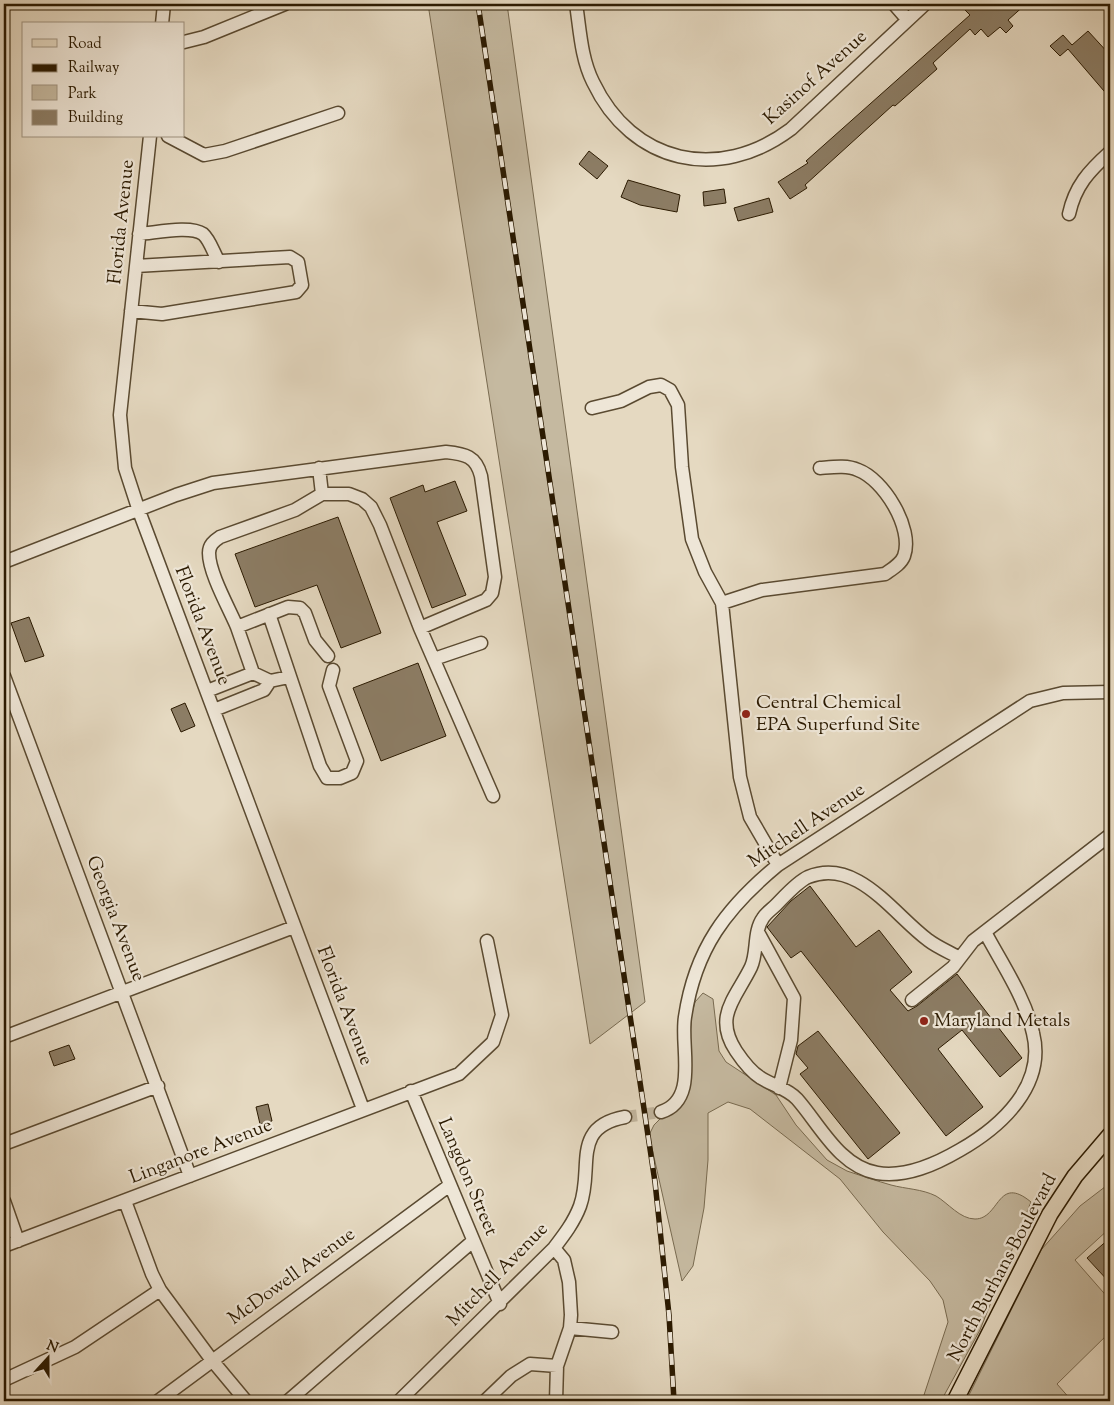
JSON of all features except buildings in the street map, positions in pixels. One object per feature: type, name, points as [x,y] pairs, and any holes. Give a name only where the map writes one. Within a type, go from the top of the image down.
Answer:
[{"type":"main road","name":"North Burhans Boulevard","points":[[955,1401],[1050,1214],[1075,1176],[1110,1135]]},
{"type":"street","points":[[162,22],[164,4]]},
{"type":"street","points":[[185,42],[204,37],[285,4]]},
{"type":"street","name":"Kasinof Avenue","points":[[576,4],[584,54],[592,81],[617,121],[640,139],[664,152],[687,159],[712,161],[749,153],[773,142],[790,129],[925,4]]},
{"type":"street","points":[[894,4],[908,19]]},
{"type":"street","points":[[172,138],[204,154],[225,151],[338,113]]},
{"type":"street","name":"Florida Avenue","points":[[150,138],[120,415],[125,468],[139,511],[363,1109]]},
{"type":"street","points":[[1069,214],[1076,189],[1086,174],[1110,152]]},
{"type":"street","points":[[139,234],[187,230],[196,232],[204,235],[219,262]]},
{"type":"street","points":[[131,311],[162,314],[300,290],[298,262],[290,257],[136,266]]},
{"type":"street","points":[[592,408],[621,401],[649,387],[660,385],[670,390],[678,405],[682,468],[692,539],[704,572],[722,603],[740,777],[750,817],[778,865]]},
{"type":"street","points":[[4,562],[176,495],[213,483],[446,452],[472,457],[478,466],[495,577],[492,593],[486,600],[474,607],[420,628]]},
{"type":"street","points":[[722,603],[762,590],[885,574],[900,561],[904,555],[905,536],[901,518],[873,477],[857,469],[841,467],[820,468]]},
{"type":"street","points":[[319,468],[322,494]]},
{"type":"street","points":[[253,674],[237,627],[213,569],[209,552],[212,543],[220,537],[295,510],[322,494],[349,494],[362,499],[371,507],[380,525],[420,628],[493,796]]},
{"type":"street","points":[[237,627],[288,607],[300,608],[305,613],[315,640],[328,656]]},
{"type":"street","points":[[269,614],[289,677],[320,766],[326,778],[340,778],[352,773],[356,761],[329,686],[333,670]]},
{"type":"street","points":[[434,659],[481,643]]},
{"type":"street","points":[[207,691],[253,674],[270,681],[289,677]]},
{"type":"street","name":"Georgia Avenue","points":[[4,676],[190,1176]]},
{"type":"street","points":[[214,710],[264,690],[270,681]]},
{"type":"street","name":"Mitchell Avenue","points":[[661,1112],[670,1109],[679,1101],[684,1091],[683,1031],[686,1006],[694,975],[707,945],[724,917],[747,890],[778,865],[1030,701],[1063,693],[1110,692]]},
{"type":"street","points":[[912,1000],[953,967],[973,942],[985,932],[1110,835]]},
{"type":"street","points":[[960,958],[929,941],[863,883],[846,874],[830,872],[806,878],[762,918],[752,965],[728,1008],[727,1036],[740,1058],[758,1076],[795,1096],[840,1153],[861,1167],[876,1173],[894,1174],[917,1170],[942,1160],[980,1139],[1019,1100],[1030,1083],[1034,1066],[1034,1034],[1025,1007],[985,932]]},
{"type":"street","points":[[4,1037],[294,927]]},
{"type":"street","points":[[758,932],[794,998],[791,1040],[779,1088]]},
{"type":"street","name":"Linganore Avenue","points":[[4,1246],[459,1074],[494,1042],[502,1015],[487,941]]},
{"type":"street","points":[[4,1144],[158,1086]]},
{"type":"street","name":"Langdon Street","points":[[411,1091],[500,1304]]},
{"type":"street","name":"Mitchell Avenue","points":[[399,1401],[500,1304],[554,1248],[572,1224],[581,1205],[590,1137],[604,1122],[625,1118]]},
{"type":"street","name":"McDowell Avenue","points":[[158,1401],[450,1185]]},
{"type":"street","points":[[125,1200],[152,1274],[160,1290],[212,1360],[246,1401]]},
{"type":"street","points":[[4,1201],[18,1241]]},
{"type":"street","points":[[288,1401],[473,1241]]},
{"type":"street","points":[[554,1248],[564,1260],[569,1282],[570,1328],[557,1366],[556,1401]]},
{"type":"street","points":[[4,1380],[75,1347],[160,1290]]},
{"type":"street","points":[[570,1328],[612,1332]]},
{"type":"street","points":[[484,1401],[511,1376],[530,1364],[557,1366]]},
{"type":"green space","points":[[428,4],[507,4],[645,1002],[590,1044]]},
{"type":"green space","points":[[703,993],[713,999],[719,1051],[726,1062],[776,1095],[796,1125],[827,1160],[847,1171],[864,1177],[891,1185],[920,1190],[936,1196],[959,1214],[970,1218],[983,1217],[1005,1195],[1011,1193],[1020,1195],[1031,1202],[980,1330],[941,1401],[922,1401],[948,1322],[943,1300],[930,1281],[883,1232],[840,1179],[750,1109],[728,1102],[708,1113],[708,1160],[704,1208],[693,1266],[682,1281],[649,1135],[654,1125],[685,1094],[692,1013],[695,1002]]},
{"type":"green space","points":[[1110,1183],[1110,1228],[1075,1260],[1110,1300],[1110,1332],[1057,1384],[1072,1401],[966,1401],[1041,1250],[1080,1206]]},
{"type":"tunnel","points":[[625,1117],[661,1112]]},
{"type":"railway","points":[[478,4],[655,1182],[669,1315],[674,1401]]},
{"type":"place","name":"Central Chemical EPA Superfund Site","points":[[746,714]]},
{"type":"place","name":"Maryland Metals","points":[[924,1021]]}]
